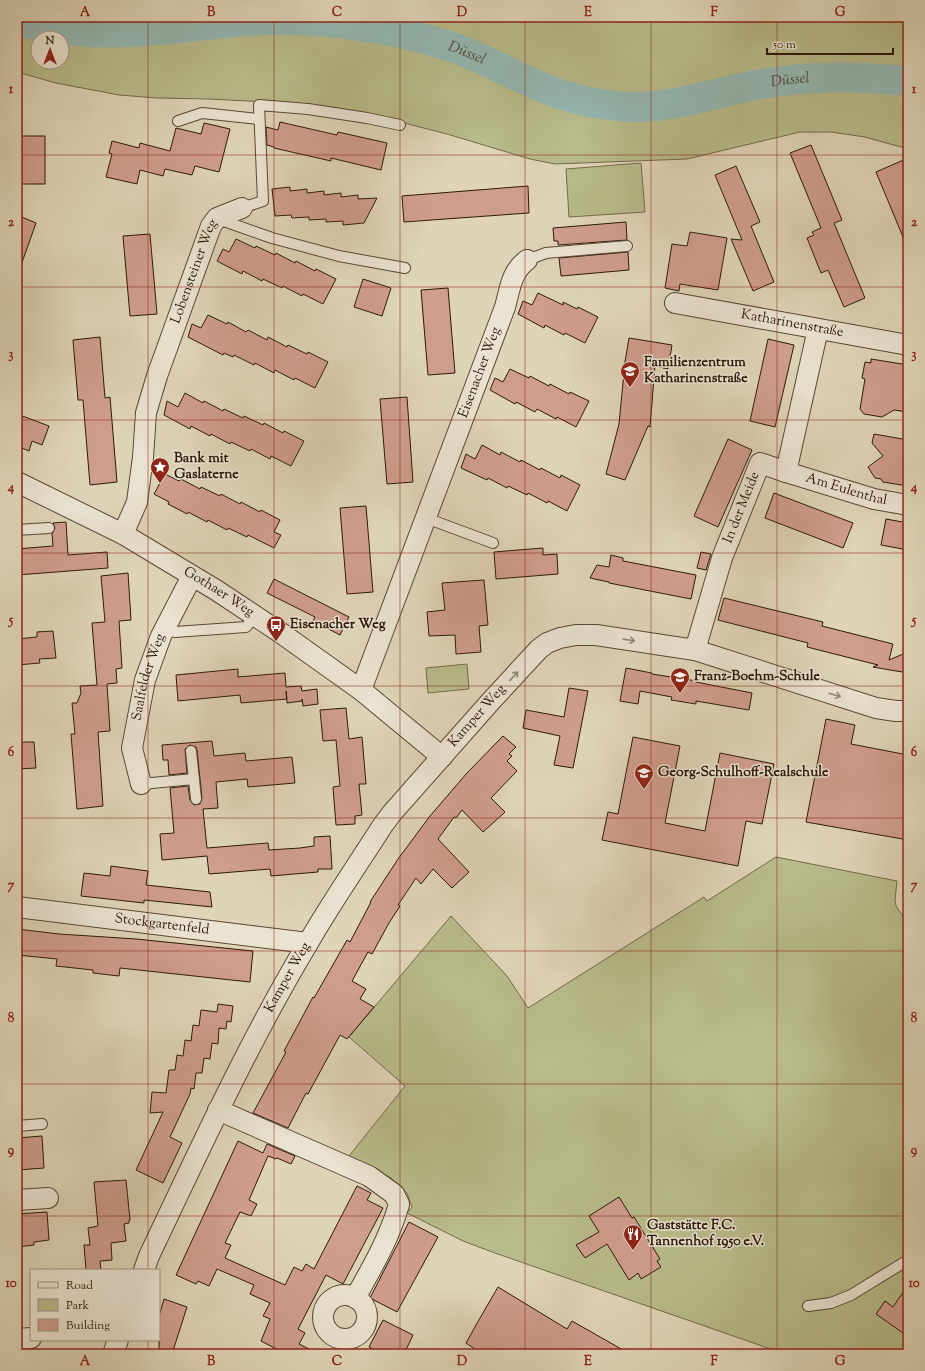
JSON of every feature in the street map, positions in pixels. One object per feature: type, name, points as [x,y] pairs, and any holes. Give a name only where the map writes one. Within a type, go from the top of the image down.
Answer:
[{"type":"street","name":"Lobensteiner Weg","points":[[123,534],[137,502],[143,458],[146,413],[157,376],[211,226],[217,218],[242,208]]},
{"type":"street","name":"Eisenacher Weg","points":[[361,690],[505,307],[514,273],[519,266],[527,260]]},
{"type":"street","name":"Katharinenstraße","points":[[675,303],[908,345]]},
{"type":"street","points":[[786,472],[818,329]]},
{"type":"street","name":"In der Meide","points":[[695,650],[722,558],[760,463],[786,472]]},
{"type":"street","name":"Am Eulenthal","points":[[786,472],[874,499],[908,505]]},
{"type":"street","name":"Gothaer Weg","points":[[17,482],[123,534],[255,616],[361,690],[442,757]]},
{"type":"street","name":"Saalfelder Weg","points":[[141,784],[132,748],[145,680],[165,627],[192,576]]},
{"type":"street","name":"Kamper Weg","points":[[144,1269],[149,1256],[218,1110],[276,1000],[308,943],[382,825],[538,649],[547,643],[560,638],[576,635],[596,635],[695,650],[876,708],[908,711]]},
{"type":"street","name":"Stockgartenfeld","points":[[17,907],[308,943]]},
{"type":"street","points":[[218,1110],[369,1176],[394,1194],[399,1204],[394,1219],[373,1266],[356,1298]]},
{"type":"street","points":[[17,1200],[48,1198]]},
{"type":"street","points":[[17,1339],[30,1338]]},
{"type":"street","points":[[113,1354],[118,1341]]},
{"type":"lane","name":"Lobensteiner Weg","points":[[242,208],[263,201],[259,105],[308,109],[367,118],[400,126]]},
{"type":"lane","points":[[178,121],[202,114],[259,119]]},
{"type":"lane","points":[[217,218],[280,240],[339,256],[405,268]]},
{"type":"lane","points":[[527,260],[546,253],[627,246]]},
{"type":"lane","points":[[426,518],[493,543]]},
{"type":"lane","points":[[17,530],[48,528]]},
{"type":"lane","points":[[165,627],[174,632],[246,626],[255,616]]},
{"type":"lane","points":[[190,751],[196,799]]},
{"type":"lane","points":[[141,784],[194,779]]},
{"type":"lane","points":[[17,1126],[42,1124]]},
{"type":"lane","points":[[808,1306],[831,1303],[851,1295],[908,1260]]},
{"type":"green space","points":[[17,17],[908,17],[908,80],[870,75],[816,75],[761,82],[659,105],[615,105],[567,95],[466,51],[416,34],[332,20],[276,18],[147,28],[90,29],[44,25]]},
{"type":"green space","points":[[299,22],[356,27],[421,41],[474,58],[564,98],[619,109],[666,108],[762,86],[797,80],[871,80],[908,84],[908,149],[865,137],[831,132],[800,132],[687,159],[555,164],[530,159],[447,134],[400,122],[286,103],[119,95],[56,83],[17,72],[17,24],[54,30],[30,30],[30,70],[70,70],[70,32],[93,35],[182,30],[259,23]]},
{"type":"green space","points":[[641,163],[645,212],[569,217],[566,169]]},
{"type":"green space","points":[[467,664],[469,689],[428,693],[426,668]]},
{"type":"green space","points":[[776,857],[897,881],[895,900],[896,906],[908,924],[908,1354],[785,1354],[495,1253],[463,1241],[407,1213],[412,1207],[407,1193],[391,1178],[349,1156],[405,1086],[349,1037],[451,916],[507,976],[528,1008],[704,897],[707,901]]},
{"type":"building","points":[[280,122],[337,135],[338,132],[387,143],[381,170],[331,158],[331,161],[274,148],[267,145],[266,127],[278,130]]},
{"type":"building","points":[[204,123],[230,129],[219,172],[195,166],[192,175],[165,169],[163,176],[140,170],[137,184],[106,177],[112,154],[109,153],[112,141],[139,148],[140,143],[170,151],[176,128],[201,134]]},
{"type":"building","points":[[17,136],[45,136],[45,184],[17,184]]},
{"type":"building","points":[[811,145],[842,220],[834,223],[865,298],[844,307],[828,270],[821,273],[807,238],[814,235],[812,232],[821,228],[790,153]]},
{"type":"building","points":[[908,158],[908,249],[876,172]]},
{"type":"building","points":[[736,166],[760,222],[751,226],[774,282],[753,291],[731,239],[742,240],[715,175]]},
{"type":"building","points":[[528,186],[529,213],[404,222],[402,196]]},
{"type":"building","points":[[290,187],[290,191],[307,189],[307,193],[324,191],[324,195],[341,193],[341,197],[358,195],[358,199],[377,198],[364,223],[343,225],[343,221],[326,222],[326,219],[309,220],[309,217],[292,218],[291,215],[275,216],[272,189]]},
{"type":"building","points":[[17,215],[36,223],[19,271],[17,270]]},
{"type":"building","points":[[626,222],[627,240],[558,245],[558,241],[554,241],[553,228]]},
{"type":"building","points":[[690,232],[727,238],[718,290],[680,284],[679,291],[665,288],[672,244],[687,246]]},
{"type":"building","points":[[150,234],[157,314],[130,316],[123,236]]},
{"type":"building","points":[[236,239],[275,255],[276,253],[295,263],[296,261],[315,271],[316,269],[336,279],[323,304],[303,294],[302,296],[283,286],[282,288],[263,279],[262,281],[243,271],[242,274],[217,261],[223,249],[229,252]]},
{"type":"building","points":[[628,252],[629,270],[561,276],[559,258]]},
{"type":"building","points":[[363,279],[391,288],[382,316],[354,307]]},
{"type":"building","points":[[448,288],[455,373],[428,375],[421,290]]},
{"type":"building","points":[[538,293],[563,305],[563,302],[577,309],[578,307],[598,317],[585,343],[565,333],[564,335],[545,325],[544,328],[518,314],[523,301],[532,305]]},
{"type":"building","points":[[208,315],[227,324],[228,322],[246,332],[248,330],[267,340],[268,337],[287,347],[288,345],[307,354],[308,352],[328,362],[315,388],[295,378],[294,380],[275,370],[274,373],[255,363],[254,365],[234,355],[233,357],[224,353],[223,355],[188,337],[192,324],[201,328]]},
{"type":"building","points":[[100,337],[105,398],[110,397],[117,482],[90,485],[83,400],[78,400],[73,340]]},
{"type":"building","points":[[629,338],[672,345],[668,369],[655,366],[650,427],[648,426],[625,480],[606,474],[619,424],[625,362]]},
{"type":"building","points":[[768,339],[794,345],[775,427],[750,421]]},
{"type":"building","points":[[871,359],[908,365],[908,412],[894,410],[882,417],[864,414],[860,409],[865,379],[862,378],[865,362],[871,363]]},
{"type":"building","points":[[510,369],[529,378],[530,376],[549,386],[550,384],[569,394],[570,392],[589,401],[576,427],[537,409],[535,412],[516,402],[515,404],[490,390],[495,378],[503,382]]},
{"type":"building","points":[[185,393],[203,403],[204,401],[223,411],[224,409],[243,418],[244,416],[263,425],[264,423],[283,433],[284,431],[304,441],[291,466],[271,456],[270,459],[251,449],[250,451],[231,442],[230,444],[211,434],[210,436],[191,426],[190,429],[164,415],[167,401],[178,407]]},
{"type":"building","points":[[407,397],[413,482],[387,484],[380,399]]},
{"type":"building","points":[[17,414],[49,426],[42,445],[32,441],[29,451],[17,446]]},
{"type":"building","points":[[874,434],[908,440],[908,486],[883,482],[881,479],[875,478],[868,467],[883,456],[872,443]]},
{"type":"building","points":[[728,439],[752,450],[718,527],[694,516]]},
{"type":"building","points":[[482,445],[500,455],[501,452],[540,470],[541,468],[560,478],[561,475],[580,485],[567,511],[548,501],[547,503],[528,493],[527,495],[508,486],[507,488],[488,478],[487,480],[461,468],[466,454],[475,459]]},
{"type":"building","points":[[165,474],[179,481],[181,479],[200,489],[201,487],[220,496],[221,494],[240,504],[241,502],[260,512],[261,510],[280,520],[274,532],[281,535],[274,548],[248,535],[247,537],[228,528],[227,530],[188,512],[187,514],[168,504],[169,502],[154,494]]},
{"type":"building","points":[[774,493],[853,523],[843,548],[765,518]]},
{"type":"building","points":[[366,506],[373,592],[347,594],[340,508]]},
{"type":"building","points":[[886,519],[908,523],[908,550],[881,545]]},
{"type":"building","points":[[66,522],[68,555],[107,552],[108,568],[17,575],[17,549],[53,546],[52,534],[55,528],[53,523]]},
{"type":"building","points":[[543,548],[543,555],[557,554],[558,574],[496,579],[494,552]]},
{"type":"building","points":[[701,552],[711,554],[706,570],[697,568]]},
{"type":"building","points":[[611,555],[623,558],[623,561],[696,575],[691,599],[590,578],[597,565],[609,567]]},
{"type":"building","points":[[128,573],[131,620],[119,621],[122,668],[116,669],[117,683],[107,684],[110,731],[98,732],[103,806],[77,809],[71,734],[75,734],[72,703],[77,703],[81,693],[80,686],[97,685],[92,623],[105,622],[101,576]]},
{"type":"building","points":[[274,579],[349,617],[340,635],[313,621],[315,617],[267,593]]},
{"type":"building","points":[[484,580],[488,625],[479,626],[481,652],[456,654],[455,635],[429,636],[427,612],[445,610],[442,583]]},
{"type":"building","points":[[724,598],[823,622],[822,626],[893,644],[889,660],[908,652],[908,673],[873,667],[878,665],[807,647],[808,643],[718,620]]},
{"type":"building","points":[[53,631],[56,658],[39,659],[40,663],[17,665],[17,639],[37,637],[37,632]]},
{"type":"building","points":[[626,668],[752,693],[749,710],[696,701],[696,704],[671,700],[672,697],[640,691],[638,704],[620,701]]},
{"type":"building","points":[[238,669],[238,677],[285,673],[286,687],[301,686],[302,691],[317,689],[318,704],[303,706],[302,699],[302,701],[287,703],[287,699],[241,703],[240,695],[178,701],[176,675]]},
{"type":"building","points":[[569,688],[588,691],[573,768],[554,765],[560,736],[523,728],[526,710],[564,717]]},
{"type":"building","points":[[346,708],[349,739],[362,737],[366,784],[359,784],[362,815],[355,816],[355,824],[336,825],[333,787],[340,786],[336,740],[323,741],[320,710]]},
{"type":"building","points":[[826,719],[855,725],[851,744],[908,755],[908,840],[806,822]]},
{"type":"building","points":[[503,736],[516,747],[509,754],[512,756],[507,761],[517,771],[491,798],[505,812],[483,832],[462,810],[456,818],[454,817],[438,839],[469,872],[452,888],[433,869],[421,884],[416,878],[398,905],[400,906],[372,954],[368,952],[352,981],[366,989],[360,999],[374,1007],[347,1039],[340,1035],[308,1094],[306,1093],[288,1128],[253,1113],[286,1052],[284,1051],[313,997],[314,998],[347,940],[350,942],[370,902],[398,859],[430,816],[467,773]]},
{"type":"building","points":[[633,737],[680,746],[665,823],[705,831],[720,753],[774,764],[762,824],[746,821],[738,866],[602,840],[608,812],[618,814]]},
{"type":"building","points":[[212,741],[214,756],[245,753],[246,761],[292,757],[295,783],[248,787],[247,779],[216,782],[218,808],[203,809],[207,848],[268,843],[269,850],[300,848],[314,846],[314,837],[330,836],[332,869],[318,869],[318,872],[271,876],[270,869],[209,874],[207,856],[162,860],[160,834],[174,833],[170,788],[188,786],[190,800],[194,805],[200,804],[202,798],[196,747],[190,745],[185,749],[187,773],[169,775],[168,760],[163,760],[162,745]]},
{"type":"building","points":[[34,742],[36,768],[17,769],[17,743]]},
{"type":"building","points":[[111,866],[148,871],[146,885],[210,892],[212,907],[144,900],[144,903],[81,896],[84,873],[110,876]]},
{"type":"building","points":[[17,929],[253,951],[250,982],[120,968],[119,976],[93,973],[93,970],[56,966],[57,959],[17,955]]},
{"type":"building","points":[[218,1004],[233,1006],[231,1022],[227,1021],[226,1029],[219,1028],[218,1044],[212,1043],[210,1059],[204,1058],[202,1073],[196,1073],[194,1089],[191,1088],[190,1094],[170,1137],[182,1143],[163,1183],[136,1170],[163,1112],[150,1113],[152,1092],[166,1093],[169,1070],[175,1070],[177,1055],[183,1056],[185,1040],[191,1041],[193,1025],[199,1026],[201,1010],[217,1012]]},
{"type":"building","points":[[42,1136],[44,1168],[17,1170],[17,1138]]},
{"type":"building","points":[[238,1141],[263,1153],[267,1144],[295,1156],[291,1164],[268,1156],[249,1200],[257,1204],[251,1216],[240,1212],[225,1243],[231,1245],[225,1258],[285,1285],[294,1267],[302,1271],[306,1264],[314,1269],[357,1186],[371,1193],[367,1200],[383,1208],[343,1284],[326,1275],[298,1329],[305,1333],[299,1344],[319,1354],[286,1354],[261,1341],[270,1319],[263,1316],[270,1303],[250,1294],[254,1285],[217,1269],[209,1286],[198,1281],[196,1284],[176,1275]]},
{"type":"building","points":[[126,1180],[130,1220],[129,1223],[124,1224],[126,1241],[111,1243],[112,1260],[100,1261],[101,1269],[86,1269],[84,1245],[90,1245],[88,1228],[98,1226],[94,1182]]},
{"type":"building","points":[[619,1197],[632,1218],[634,1217],[660,1259],[657,1261],[661,1267],[641,1279],[638,1273],[629,1280],[607,1244],[585,1258],[576,1245],[599,1232],[589,1216]]},
{"type":"building","points":[[47,1212],[49,1240],[34,1242],[34,1245],[17,1247],[17,1214]]},
{"type":"building","points":[[409,1222],[438,1237],[397,1312],[370,1298]]},
{"type":"building","points":[[908,1285],[908,1325],[903,1333],[876,1314],[885,1301],[893,1307]]},
{"type":"building","points":[[498,1287],[567,1329],[572,1321],[630,1354],[482,1354],[466,1343]]},
{"type":"building","points":[[164,1299],[187,1307],[172,1354],[159,1354],[160,1313]]},
{"type":"building","points":[[383,1320],[413,1335],[404,1354],[382,1354],[369,1347]]},
{"type":"waterway","name":"Düssel","points":[[17,22],[71,31],[109,33],[149,31],[264,20],[326,22],[357,26],[407,34],[443,44],[477,57],[539,86],[565,96],[590,102],[624,107],[649,107],[665,105],[746,87],[799,79],[853,77],[908,81]]},
{"type":"place","name":"Familienzentrum Katharinenstraße","points":[[630,388]]},
{"type":"place","name":"Bank mit Gaslaterne","points":[[160,484]]},
{"type":"place","name":"Eisenacher Weg","points":[[276,642]]},
{"type":"place","name":"Franz-Boehm-Schule","points":[[680,694]]},
{"type":"place","name":"Georg-Schulhoff-Realschule","points":[[644,790]]},
{"type":"place","name":"Gaststätte F.C. Tannenhof 1950 e.V.","points":[[633,1251]]}]
